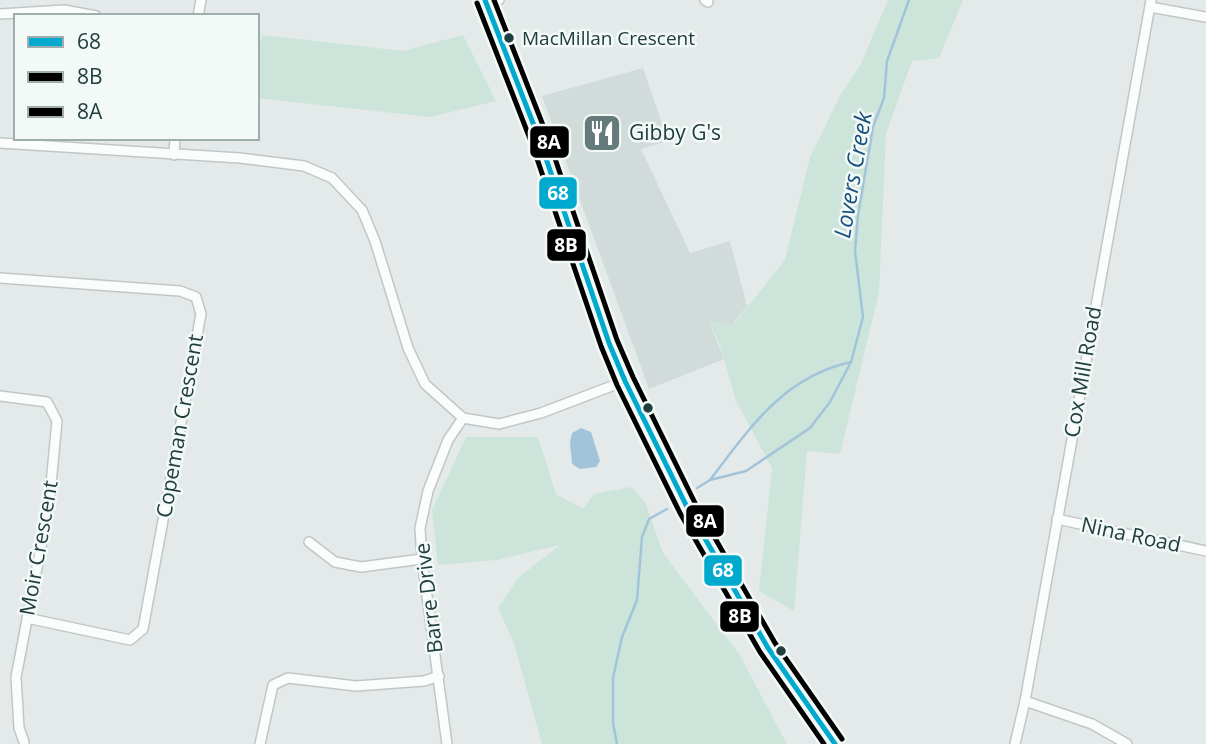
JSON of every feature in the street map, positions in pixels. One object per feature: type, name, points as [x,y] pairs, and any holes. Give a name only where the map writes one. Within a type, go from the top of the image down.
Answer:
[{"type":"main road","points":[[490,2],[625,380],[688,509],[734,590],[782,669],[835,744]]},
{"type":"street","points":[[1150,3],[1206,18]]},
{"type":"street","name":"Cox Mill Road","points":[[1015,744],[1025,701],[1150,3]]},
{"type":"street","points":[[0,14],[64,10],[85,14]]},
{"type":"street","points":[[174,155],[175,140]]},
{"type":"street","points":[[0,143],[240,158],[304,166],[332,178],[362,210],[375,241],[408,348],[425,384],[463,418],[499,424],[541,413],[625,380]]},
{"type":"street","name":"Copeman Crescent","points":[[0,278],[180,291],[195,297],[201,314],[143,629],[130,640],[27,618]]},
{"type":"street","name":"Moir Crescent","points":[[0,396],[47,402],[57,421],[49,505],[16,677],[19,728],[24,743]]},
{"type":"street","name":"Barre Drive","points":[[447,744],[422,559],[421,528],[428,491],[448,440],[463,418]]},
{"type":"street","name":"Nina Road","points":[[1057,519],[1206,551]]},
{"type":"street","points":[[309,542],[335,562],[361,567],[422,559]]},
{"type":"street","points":[[260,744],[274,685],[288,677],[355,685],[424,681],[439,676]]},
{"type":"street","points":[[1025,701],[1092,724],[1127,744]]},
{"type":"shaded area","points":[[643,68],[668,141],[641,149],[690,253],[730,241],[747,306],[732,325],[709,322],[724,359],[649,389],[542,96]]},
{"type":"green space","points":[[888,0],[963,0],[939,58],[912,61],[886,134],[879,292],[840,454],[807,451],[794,611],[759,591],[772,468],[736,401],[721,348],[709,321],[733,325],[785,260],[810,157],[841,94],[861,64]]},
{"type":"green space","points":[[262,35],[403,51],[463,35],[496,101],[430,117],[259,98],[259,49]]},
{"type":"green space","points":[[466,437],[538,437],[556,494],[583,509],[594,494],[631,487],[645,502],[663,553],[739,654],[787,744],[542,744],[514,643],[498,608],[518,578],[560,545],[496,560],[438,565],[432,510]]},
{"type":"water","points":[[581,428],[591,432],[600,461],[596,467],[580,469],[572,464],[572,433]]},
{"type":"waterway","name":"Lovers Creek","points":[[697,488],[710,480],[746,471],[810,428],[830,402],[851,362],[863,317],[855,251],[858,215],[873,127],[884,98],[887,61],[909,0]]},
{"type":"waterway","points":[[710,480],[754,424],[787,392],[827,369],[851,362]]},
{"type":"waterway","name":"Lovers Creek","points":[[617,744],[613,723],[613,678],[622,637],[637,600],[642,537],[649,519],[667,509]]},
{"type":"transit line","name":"68","points":[[485,0],[540,141],[609,343],[625,381],[688,509],[768,648],[835,744]]},
{"type":"transit line","name":"8A","points":[[494,0],[548,138],[617,340],[633,377],[696,505],[775,643],[842,739]]},
{"type":"transit line","name":"8B","points":[[477,3],[532,144],[601,346],[617,385],[680,513],[760,652],[824,744]]},
{"type":"place","name":"MacMillan Crescent","points":[[509,38]]},
{"type":"place","name":"Gibby G's","points":[[602,133]]}]
